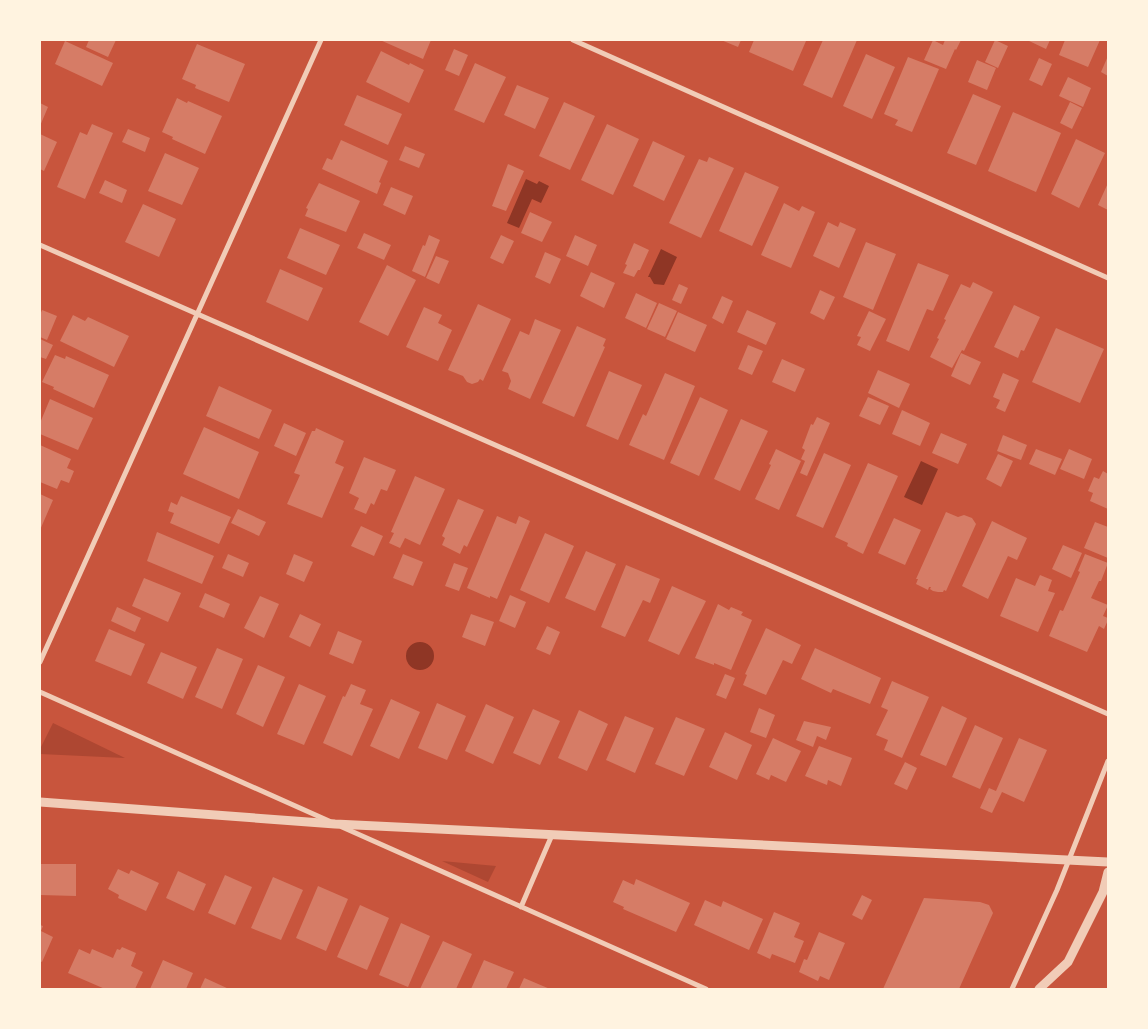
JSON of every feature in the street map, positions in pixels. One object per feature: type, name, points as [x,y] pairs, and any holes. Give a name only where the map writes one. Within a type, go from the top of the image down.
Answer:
[{"type":"street","points":[[40,662],[321,40]]},
{"type":"street","points":[[573,40],[1108,278]]},
{"type":"street","points":[[40,244],[1108,714]]},
{"type":"street","points":[[40,692],[706,989]]},
{"type":"street","points":[[1012,989],[1068,860],[1108,761]]},
{"type":"street","points":[[40,802],[335,824],[1108,862]]},
{"type":"street","points":[[521,907],[552,834]]},
{"type":"street","points":[[1039,989],[1068,962],[1103,892],[1108,872]]},
{"type":"shaded area","points":[[526,179],[537,184],[539,181],[549,186],[541,203],[532,199],[519,228],[507,223]]},
{"type":"shaded area","points":[[661,249],[677,257],[664,285],[654,284],[650,277],[648,277]]},
{"type":"shaded area","points":[[921,461],[938,469],[922,505],[904,497]]},
{"type":"shaded area","points":[[420,642],[430,646],[434,656],[430,666],[420,670],[410,666],[406,656],[410,646]]},
{"type":"shaded area","points":[[53,723],[125,758],[40,754],[40,749]]},
{"type":"shaded area","points":[[442,861],[496,866],[488,882]]},
{"type":"building","points":[[89,40],[116,40],[108,57],[86,47]]},
{"type":"building","points":[[380,40],[431,40],[423,59]]},
{"type":"building","points":[[721,40],[741,40],[738,47]]},
{"type":"building","points":[[754,40],[806,41],[793,71],[749,52]]},
{"type":"building","points":[[823,40],[857,40],[832,98],[803,85]]},
{"type":"building","points":[[933,40],[943,45],[945,40],[961,40],[946,69],[924,60]]},
{"type":"building","points":[[995,40],[1008,46],[998,68],[985,62]]},
{"type":"building","points":[[1027,40],[1050,40],[1046,49]]},
{"type":"building","points":[[1065,40],[1100,40],[1088,67],[1059,55]]},
{"type":"building","points":[[65,41],[113,63],[102,86],[55,64]]},
{"type":"building","points":[[197,44],[245,64],[229,102],[195,88],[196,85],[182,79]]},
{"type":"building","points":[[454,49],[468,55],[459,76],[445,70]]},
{"type":"building","points":[[381,51],[424,70],[409,103],[366,82]]},
{"type":"building","points":[[866,54],[895,67],[872,119],[843,106]]},
{"type":"building","points":[[1108,56],[1108,76],[1101,72]]},
{"type":"building","points":[[908,57],[939,69],[912,132],[895,125],[898,120],[884,114]]},
{"type":"building","points":[[1039,58],[1052,64],[1042,86],[1029,80]]},
{"type":"building","points":[[977,60],[996,68],[987,90],[968,82]]},
{"type":"building","points":[[475,63],[506,77],[484,123],[454,110]]},
{"type":"building","points":[[1068,77],[1091,88],[1083,107],[1059,96]]},
{"type":"building","points":[[517,85],[549,98],[535,129],[504,115]]},
{"type":"building","points":[[973,94],[1001,106],[976,165],[947,153]]},
{"type":"building","points":[[357,95],[402,114],[388,145],[344,125]]},
{"type":"building","points":[[177,98],[222,116],[205,154],[172,139],[173,137],[162,132]]},
{"type":"building","points":[[564,102],[595,116],[570,170],[539,156]]},
{"type":"building","points":[[1070,102],[1082,108],[1072,129],[1060,123]]},
{"type":"building","points":[[40,103],[48,107],[40,126]]},
{"type":"building","points":[[1013,112],[1061,133],[1036,192],[988,171]]},
{"type":"building","points":[[92,124],[113,133],[85,199],[57,187],[80,132],[87,135]]},
{"type":"building","points":[[607,124],[639,139],[613,195],[581,180]]},
{"type":"building","points":[[128,129],[150,138],[145,152],[122,142]]},
{"type":"building","points":[[40,134],[57,142],[44,171],[40,169]]},
{"type":"building","points":[[1076,139],[1105,153],[1079,208],[1051,194]]},
{"type":"building","points":[[341,140],[388,161],[379,182],[381,183],[377,194],[322,169],[327,158],[332,160]]},
{"type":"building","points":[[653,141],[685,156],[664,201],[633,186]]},
{"type":"building","points":[[405,146],[425,154],[419,168],[399,160]]},
{"type":"building","points":[[165,153],[199,168],[182,205],[148,191]]},
{"type":"building","points":[[709,157],[734,168],[701,238],[669,223],[699,159],[707,162]]},
{"type":"building","points":[[508,164],[524,171],[506,211],[492,206]]},
{"type":"building","points":[[745,172],[779,187],[752,246],[719,231]]},
{"type":"building","points":[[105,180],[127,190],[122,203],[99,193]]},
{"type":"building","points":[[319,183],[360,201],[346,232],[305,216],[308,209],[306,208]]},
{"type":"building","points":[[1108,183],[1108,210],[1098,205]]},
{"type":"building","points":[[391,187],[413,196],[405,215],[383,205]]},
{"type":"building","points":[[784,203],[799,211],[802,206],[815,212],[791,268],[761,255]]},
{"type":"building","points":[[143,204],[176,219],[159,257],[125,242]]},
{"type":"building","points":[[530,212],[552,222],[542,242],[521,233]]},
{"type":"building","points":[[828,222],[838,227],[840,222],[856,229],[839,268],[813,256]]},
{"type":"building","points":[[300,228],[340,245],[326,275],[287,258]]},
{"type":"building","points":[[364,233],[391,245],[384,260],[357,248]]},
{"type":"building","points":[[429,235],[440,240],[425,277],[412,271]]},
{"type":"building","points":[[501,235],[514,241],[503,264],[490,258]]},
{"type":"building","points":[[575,235],[597,245],[588,266],[566,256]]},
{"type":"building","points":[[866,242],[896,254],[873,310],[843,297]]},
{"type":"building","points":[[634,243],[649,250],[640,270],[638,270],[634,277],[623,273]]},
{"type":"building","points":[[545,252],[561,259],[550,284],[535,277]]},
{"type":"building","points":[[436,256],[449,261],[439,284],[426,278]]},
{"type":"building","points":[[918,263],[949,275],[933,311],[927,309],[909,351],[886,341]]},
{"type":"building","points":[[387,265],[416,280],[388,336],[359,322]]},
{"type":"building","points":[[280,269],[323,288],[308,321],[266,302]]},
{"type":"building","points":[[591,272],[615,283],[604,308],[580,296]]},
{"type":"building","points":[[973,282],[993,292],[964,351],[962,350],[952,368],[930,357],[946,320],[944,319],[961,284],[970,288]]},
{"type":"building","points":[[679,284],[688,288],[681,304],[672,300]]},
{"type":"building","points":[[820,290],[835,297],[824,320],[810,313]]},
{"type":"building","points":[[636,293],[657,303],[646,328],[625,318]]},
{"type":"building","points":[[722,296],[733,301],[723,324],[712,318]]},
{"type":"building","points":[[659,303],[677,311],[665,337],[647,329]]},
{"type":"building","points":[[478,304],[511,319],[483,381],[480,379],[472,384],[467,382],[463,376],[448,370]]},
{"type":"building","points":[[1014,305],[1040,317],[1024,351],[1021,350],[1018,358],[994,347]]},
{"type":"building","points":[[424,307],[442,315],[438,323],[452,330],[438,361],[406,347]]},
{"type":"building","points":[[42,310],[57,316],[47,340],[40,337],[40,315]]},
{"type":"building","points":[[747,310],[776,323],[766,345],[737,332]]},
{"type":"building","points":[[869,311],[886,319],[870,351],[857,345],[861,337],[857,336]]},
{"type":"building","points":[[678,312],[707,325],[695,352],[666,339]]},
{"type":"building","points":[[73,315],[85,321],[88,317],[129,336],[114,367],[60,341]]},
{"type":"building","points":[[535,319],[561,330],[530,399],[508,389],[511,381],[508,373],[502,371],[520,331],[529,335]]},
{"type":"building","points":[[577,326],[606,339],[603,346],[605,347],[574,417],[542,403]]},
{"type":"building","points":[[1056,328],[1104,349],[1080,403],[1032,382]]},
{"type":"building","points":[[40,339],[53,345],[46,359],[40,357]]},
{"type":"building","points":[[748,345],[763,351],[752,375],[738,369]]},
{"type":"building","points":[[961,353],[981,362],[970,385],[951,376]]},
{"type":"building","points":[[55,355],[65,359],[66,356],[109,375],[94,408],[42,382]]},
{"type":"building","points":[[782,359],[805,369],[795,392],[772,382]]},
{"type":"building","points":[[878,370],[910,384],[899,408],[868,393]]},
{"type":"building","points":[[609,371],[642,385],[618,440],[586,426]]},
{"type":"building","points":[[665,373],[695,386],[664,460],[629,445],[643,414],[646,416]]},
{"type":"building","points":[[1003,373],[1019,380],[1005,412],[996,408],[1000,400],[993,397]]},
{"type":"building","points":[[219,386],[272,410],[259,439],[206,416]]},
{"type":"building","points":[[700,397],[728,410],[699,476],[670,463]]},
{"type":"building","points":[[868,397],[889,406],[880,425],[859,416]]},
{"type":"building","points":[[50,399],[93,418],[78,450],[40,434],[40,423]]},
{"type":"building","points":[[902,410],[930,423],[920,446],[892,434]]},
{"type":"building","points":[[817,417],[830,423],[807,476],[800,473],[805,461],[801,459],[805,450],[802,448],[811,424],[813,425]]},
{"type":"building","points":[[741,419],[768,431],[740,491],[714,479]]},
{"type":"building","points":[[284,423],[306,433],[296,456],[274,446]]},
{"type":"building","points":[[204,427],[259,452],[239,499],[183,474]]},
{"type":"building","points":[[316,428],[344,441],[335,463],[344,467],[322,518],[287,504],[300,475],[294,473],[312,431],[315,431]]},
{"type":"building","points":[[941,433],[967,444],[958,464],[932,453]]},
{"type":"building","points":[[1003,435],[1027,445],[1021,460],[997,451]]},
{"type":"building","points":[[40,445],[71,459],[67,468],[74,471],[69,483],[61,480],[57,489],[40,482]]},
{"type":"building","points":[[776,449],[801,461],[779,510],[755,499],[771,465],[769,464]]},
{"type":"building","points":[[1036,449],[1062,459],[1055,475],[1029,464]]},
{"type":"building","points":[[1069,449],[1092,459],[1084,479],[1060,469]]},
{"type":"building","points":[[824,453],[851,465],[823,528],[796,516]]},
{"type":"building","points":[[998,454],[1013,461],[1001,487],[986,479]]},
{"type":"building","points":[[364,457],[396,470],[387,491],[381,489],[374,505],[371,503],[366,514],[354,509],[359,498],[349,493]]},
{"type":"building","points":[[868,463],[898,476],[863,554],[847,546],[848,543],[835,537]]},
{"type":"building","points":[[1103,471],[1108,474],[1108,509],[1090,501],[1093,493],[1088,491],[1094,477],[1099,479]]},
{"type":"building","points":[[415,476],[445,489],[420,545],[405,538],[400,548],[389,543],[394,533],[391,532]]},
{"type":"building","points":[[40,494],[53,500],[40,530]]},
{"type":"building","points":[[181,496],[231,517],[219,544],[170,523],[174,513],[168,511],[171,502],[177,505]]},
{"type":"building","points":[[458,499],[484,510],[467,547],[464,545],[460,554],[442,545],[445,538],[442,536]]},
{"type":"building","points":[[238,509],[266,522],[259,536],[231,523]]},
{"type":"building","points":[[946,512],[958,517],[964,515],[972,518],[976,524],[946,591],[938,592],[930,589],[931,587],[928,590],[916,584],[918,579],[916,579]]},
{"type":"building","points":[[497,516],[516,524],[519,516],[530,521],[497,599],[467,588]]},
{"type":"building","points":[[894,518],[921,530],[905,565],[878,553]]},
{"type":"building","points":[[992,521],[1027,538],[1017,560],[1008,556],[988,599],[962,586]]},
{"type":"building","points":[[1095,522],[1108,527],[1108,558],[1084,548]]},
{"type":"building","points":[[361,526],[383,536],[374,556],[351,546]]},
{"type":"building","points":[[157,532],[214,556],[202,584],[147,561]]},
{"type":"building","points":[[545,533],[574,546],[549,603],[520,590]]},
{"type":"building","points":[[1063,545],[1082,553],[1071,578],[1052,569]]},
{"type":"building","points":[[586,551],[616,564],[595,611],[565,598]]},
{"type":"building","points":[[228,554],[249,563],[243,577],[222,568]]},
{"type":"building","points":[[294,554],[313,562],[304,582],[286,574]]},
{"type":"building","points":[[403,554],[423,562],[413,586],[393,578]]},
{"type":"building","points":[[1085,554],[1108,563],[1101,581],[1099,581],[1091,598],[1108,605],[1103,616],[1108,618],[1108,620],[1104,629],[1099,626],[1087,652],[1049,636],[1060,610],[1063,611],[1080,572],[1078,571]]},
{"type":"building","points":[[454,563],[468,568],[459,591],[445,586]]},
{"type":"building","points":[[626,565],[660,579],[650,603],[643,600],[625,637],[601,627]]},
{"type":"building","points":[[1040,575],[1052,580],[1048,591],[1055,593],[1038,632],[1000,616],[1016,578],[1035,586]]},
{"type":"building","points":[[144,578],[181,593],[168,622],[132,606]]},
{"type":"building","points":[[672,586],[706,601],[679,655],[648,641]]},
{"type":"building","points":[[205,593],[230,604],[224,618],[199,607]]},
{"type":"building","points":[[510,595],[526,602],[515,628],[499,621]]},
{"type":"building","points":[[260,596],[279,604],[264,638],[244,628]]},
{"type":"building","points":[[718,604],[729,610],[731,607],[743,612],[741,615],[752,620],[731,670],[695,658]]},
{"type":"building","points":[[117,607],[141,618],[135,632],[111,621]]},
{"type":"building","points":[[300,614],[321,624],[310,647],[289,637]]},
{"type":"building","points":[[471,614],[494,622],[485,646],[462,637]]},
{"type":"building","points":[[547,626],[560,632],[550,655],[536,649]]},
{"type":"building","points":[[766,628],[801,645],[792,664],[783,660],[766,695],[743,685],[747,675],[745,674]]},
{"type":"building","points":[[109,629],[145,644],[131,676],[95,661]]},
{"type":"building","points":[[338,631],[362,641],[353,664],[329,654]]},
{"type":"building","points":[[217,648],[243,659],[222,709],[195,697]]},
{"type":"building","points":[[815,648],[881,678],[870,704],[833,689],[831,693],[801,679]]},
{"type":"building","points":[[161,652],[197,667],[183,699],[147,683]]},
{"type":"building","points":[[258,665],[285,677],[263,727],[236,714]]},
{"type":"building","points":[[725,674],[735,678],[726,699],[716,695]]},
{"type":"building","points":[[892,681],[929,697],[902,758],[884,750],[888,740],[876,735],[888,710],[881,707]]},
{"type":"building","points":[[299,684],[326,696],[304,745],[277,734]]},
{"type":"building","points":[[351,684],[366,690],[360,704],[373,709],[352,756],[323,743],[343,696],[345,697]]},
{"type":"building","points":[[391,699],[420,712],[399,759],[370,746]]},
{"type":"building","points":[[437,703],[466,716],[447,760],[418,748]]},
{"type":"building","points":[[486,704],[514,717],[493,764],[465,751]]},
{"type":"building","points":[[942,706],[967,718],[946,766],[920,755]]},
{"type":"building","points":[[759,708],[775,715],[766,738],[750,732]]},
{"type":"building","points":[[533,709],[560,721],[540,765],[513,753]]},
{"type":"building","points":[[579,710],[608,724],[587,771],[558,758]]},
{"type":"building","points":[[625,716],[654,728],[635,773],[606,760]]},
{"type":"building","points":[[676,717],[705,729],[684,776],[655,764]]},
{"type":"building","points":[[804,721],[831,727],[826,740],[817,736],[813,747],[796,740]]},
{"type":"building","points":[[975,725],[1003,738],[980,789],[952,777]]},
{"type":"building","points":[[725,732],[752,745],[737,780],[709,767]]},
{"type":"building","points":[[773,738],[801,751],[786,782],[771,775],[769,780],[756,774]]},
{"type":"building","points":[[1019,738],[1047,750],[1024,802],[1002,792],[992,813],[980,808],[989,788],[996,791]]},
{"type":"building","points":[[819,746],[852,758],[841,786],[828,780],[827,785],[805,776]]},
{"type":"building","points":[[905,762],[917,768],[907,790],[894,784]]},
{"type":"building","points":[[40,864],[76,864],[76,896],[40,895]]},
{"type":"building","points":[[118,869],[129,874],[131,870],[159,883],[146,911],[118,898],[119,895],[108,889]]},
{"type":"building","points":[[178,871],[206,884],[194,911],[166,898]]},
{"type":"building","points":[[225,875],[252,887],[235,925],[208,913]]},
{"type":"building","points":[[273,877],[303,890],[281,940],[251,928]]},
{"type":"building","points":[[636,879],[690,903],[676,932],[623,909],[624,907],[613,902],[623,880],[634,885]]},
{"type":"building","points":[[318,886],[348,899],[326,951],[296,938]]},
{"type":"building","points":[[862,895],[872,900],[862,920],[852,915]]},
{"type":"building","points":[[924,898],[980,902],[989,905],[993,913],[959,989],[883,989]]},
{"type":"building","points":[[705,900],[721,907],[723,901],[763,919],[749,950],[694,925]]},
{"type":"building","points":[[360,905],[389,918],[367,970],[337,957]]},
{"type":"building","points":[[774,912],[800,923],[794,937],[804,941],[795,963],[772,954],[770,959],[757,953]]},
{"type":"building","points":[[401,923],[430,936],[408,987],[379,975]]},
{"type":"building","points":[[40,925],[43,926],[41,931],[53,937],[42,962],[40,961]]},
{"type":"building","points":[[819,932],[845,943],[829,980],[820,976],[818,981],[799,972],[804,959],[807,960]]},
{"type":"building","points":[[443,941],[472,954],[456,989],[420,989]]},
{"type":"building","points":[[122,947],[136,953],[131,966],[143,972],[135,989],[105,989],[68,973],[79,949],[90,954],[92,949],[113,958],[117,949],[120,950]]},
{"type":"building","points":[[163,960],[193,973],[186,989],[150,989]]},
{"type":"building","points":[[484,960],[514,972],[506,989],[471,989]]},
{"type":"building","points":[[205,978],[229,989],[200,989]]},
{"type":"building","points":[[524,978],[550,989],[519,989]]}]
